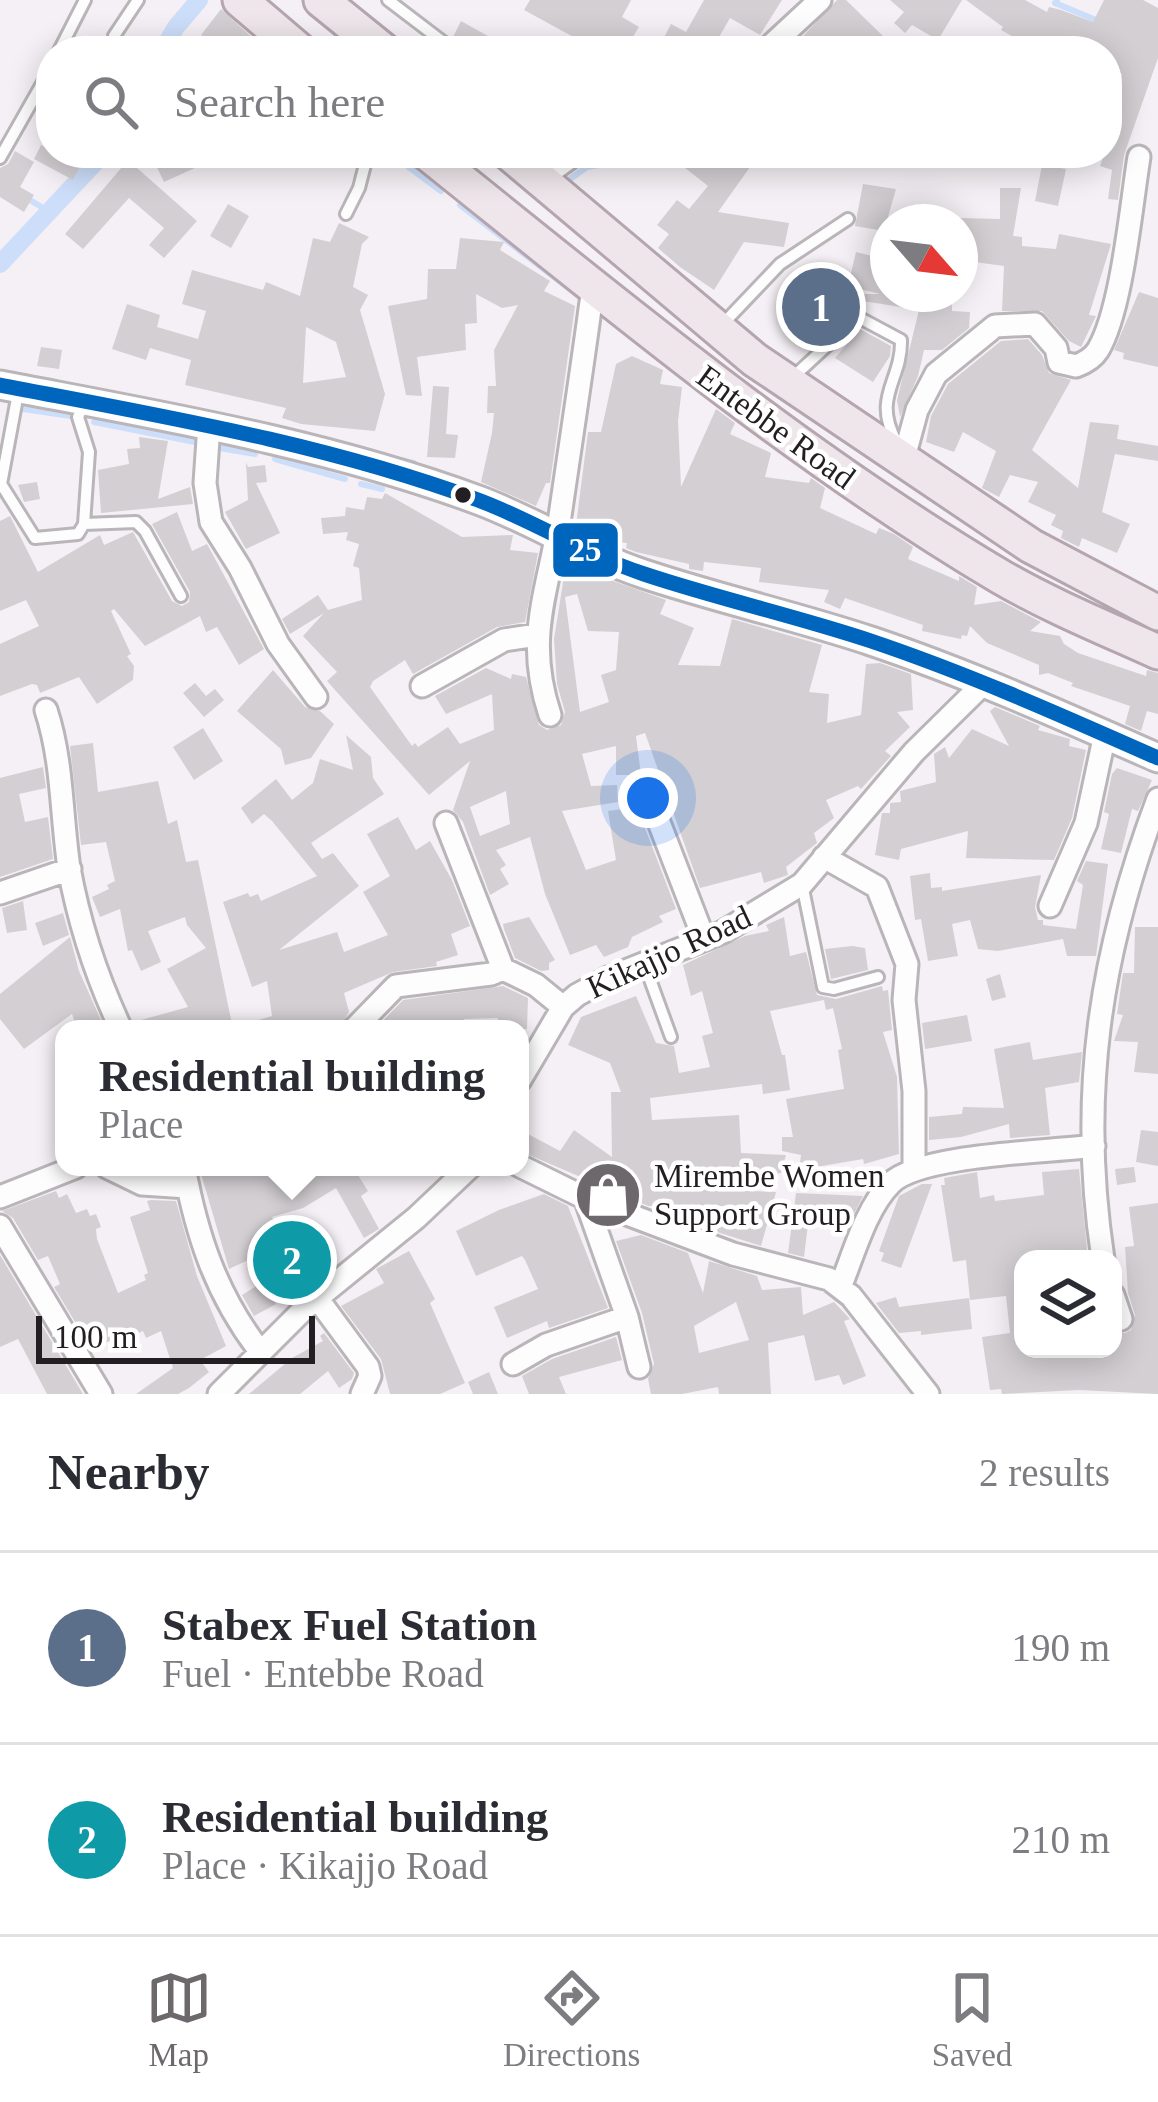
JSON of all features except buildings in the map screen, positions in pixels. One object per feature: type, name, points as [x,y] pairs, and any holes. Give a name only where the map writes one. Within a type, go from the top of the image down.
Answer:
[{"type":"main road","points":[[240,0],[282,36]]},
{"type":"main road","points":[[321,0],[365,36]]},
{"type":"main road","name":"Entebbe Road","points":[[446,168],[712,382],[868,493],[1005,579],[1158,652]]},
{"type":"main road","name":"Entebbe Road","points":[[528,168],[788,383],[1031,546],[1158,613]]},
{"type":"street","points":[[781,36],[820,0]]},
{"type":"street","points":[[907,461],[927,385],[994,326],[1035,324],[1056,348],[1059,362],[1076,366],[1097,354],[1110,318],[1139,157]]},
{"type":"street","points":[[547,183],[543,177],[555,168]]},
{"type":"street","points":[[550,715],[538,678],[537,635],[557,536],[593,287]]},
{"type":"street","points":[[10,387],[333,454],[478,500],[640,573],[869,640],[984,683],[1158,758]]},
{"type":"street","points":[[209,425],[205,483],[211,522],[278,644],[316,697]]},
{"type":"street","points":[[422,686],[504,640],[537,635]]},
{"type":"street","name":"Kikajjo Road","points":[[529,1065],[563,1006],[601,982],[704,939],[802,884],[914,752],[984,683]]},
{"type":"street","points":[[46,710],[59,749],[70,869],[87,943],[117,1020]]},
{"type":"street","points":[[1050,906],[1086,823],[1105,734]]},
{"type":"street","points":[[650,799],[704,939]]},
{"type":"street","points":[[1101,1250],[1094,1146],[1096,1027],[1105,977],[1158,799]]},
{"type":"street","points":[[446,823],[503,969],[536,985],[563,1006]]},
{"type":"street","points":[[824,857],[877,887],[907,964],[904,1000],[914,1091],[914,1168]]},
{"type":"street","points":[[0,893],[70,869]]},
{"type":"street","points":[[363,1020],[396,986],[503,969]]},
{"type":"street","points":[[841,1285],[876,1205],[888,1186],[914,1168],[1094,1146]]},
{"type":"street","points":[[529,1170],[585,1198],[733,1254],[841,1285],[928,1394]]},
{"type":"street","points":[[0,1197],[55,1175]]},
{"type":"street","points":[[126,1176],[142,1184],[186,1177],[214,1280],[260,1350]]},
{"type":"street","points":[[228,1389],[260,1350],[461,1176]]},
{"type":"street","points":[[585,1198],[627,1317],[639,1367]]},
{"type":"street","points":[[0,1226],[101,1394]]},
{"type":"street","points":[[317,1298],[368,1367],[370,1376],[362,1394]]},
{"type":"street","points":[[513,1364],[546,1345],[627,1317]]},
{"type":"lane","points":[[67,36],[85,0]]},
{"type":"lane","points":[[114,36],[138,0]]},
{"type":"lane","points":[[388,0],[435,36]]},
{"type":"lane","points":[[0,158],[36,94]]},
{"type":"lane","points":[[346,214],[364,168]]},
{"type":"lane","points":[[718,329],[780,264],[848,219]]},
{"type":"lane","points":[[788,383],[858,317],[895,334],[902,349],[886,393],[885,416],[907,461]]},
{"type":"lane","points":[[10,387],[13,408],[0,484],[35,538],[78,534],[84,524],[89,452],[78,417],[86,401]]},
{"type":"lane","points":[[84,524],[136,522],[181,596]]},
{"type":"lane","points":[[802,884],[823,987],[834,989],[878,977]]},
{"type":"lane","points":[[644,963],[670,1037]]},
{"type":"waterway","points":[[171,36],[199,0]]},
{"type":"waterway","points":[[1057,0],[1055,3],[1101,22]]},
{"type":"waterway","points":[[0,264],[90,168]]},
{"type":"waterway","points":[[410,168],[441,191]]},
{"type":"waterway","points":[[563,184],[586,168]]},
{"type":"waterway","points":[[25,197],[48,211]]},
{"type":"waterway","points":[[460,205],[584,300]]},
{"type":"waterway","points":[[16,408],[78,417]]},
{"type":"waterway","points":[[94,422],[195,442]]},
{"type":"waterway","points":[[219,448],[255,454]]},
{"type":"waterway","points":[[391,458],[414,463]]},
{"type":"waterway","points":[[275,459],[345,479]]},
{"type":"waterway","points":[[361,484],[382,489]]},
{"type":"transit line","name":"25","points":[[0,385],[241,433],[420,480],[499,508],[644,574],[944,667],[1158,758]]},
{"type":"place","name":"Stabex Fuel Station","points":[[821,307]]},
{"type":"place","name":"Mirembe Women Support Group","points":[[608,1195]]},
{"type":"place","name":"Residential building","points":[[292,1260]]}]
